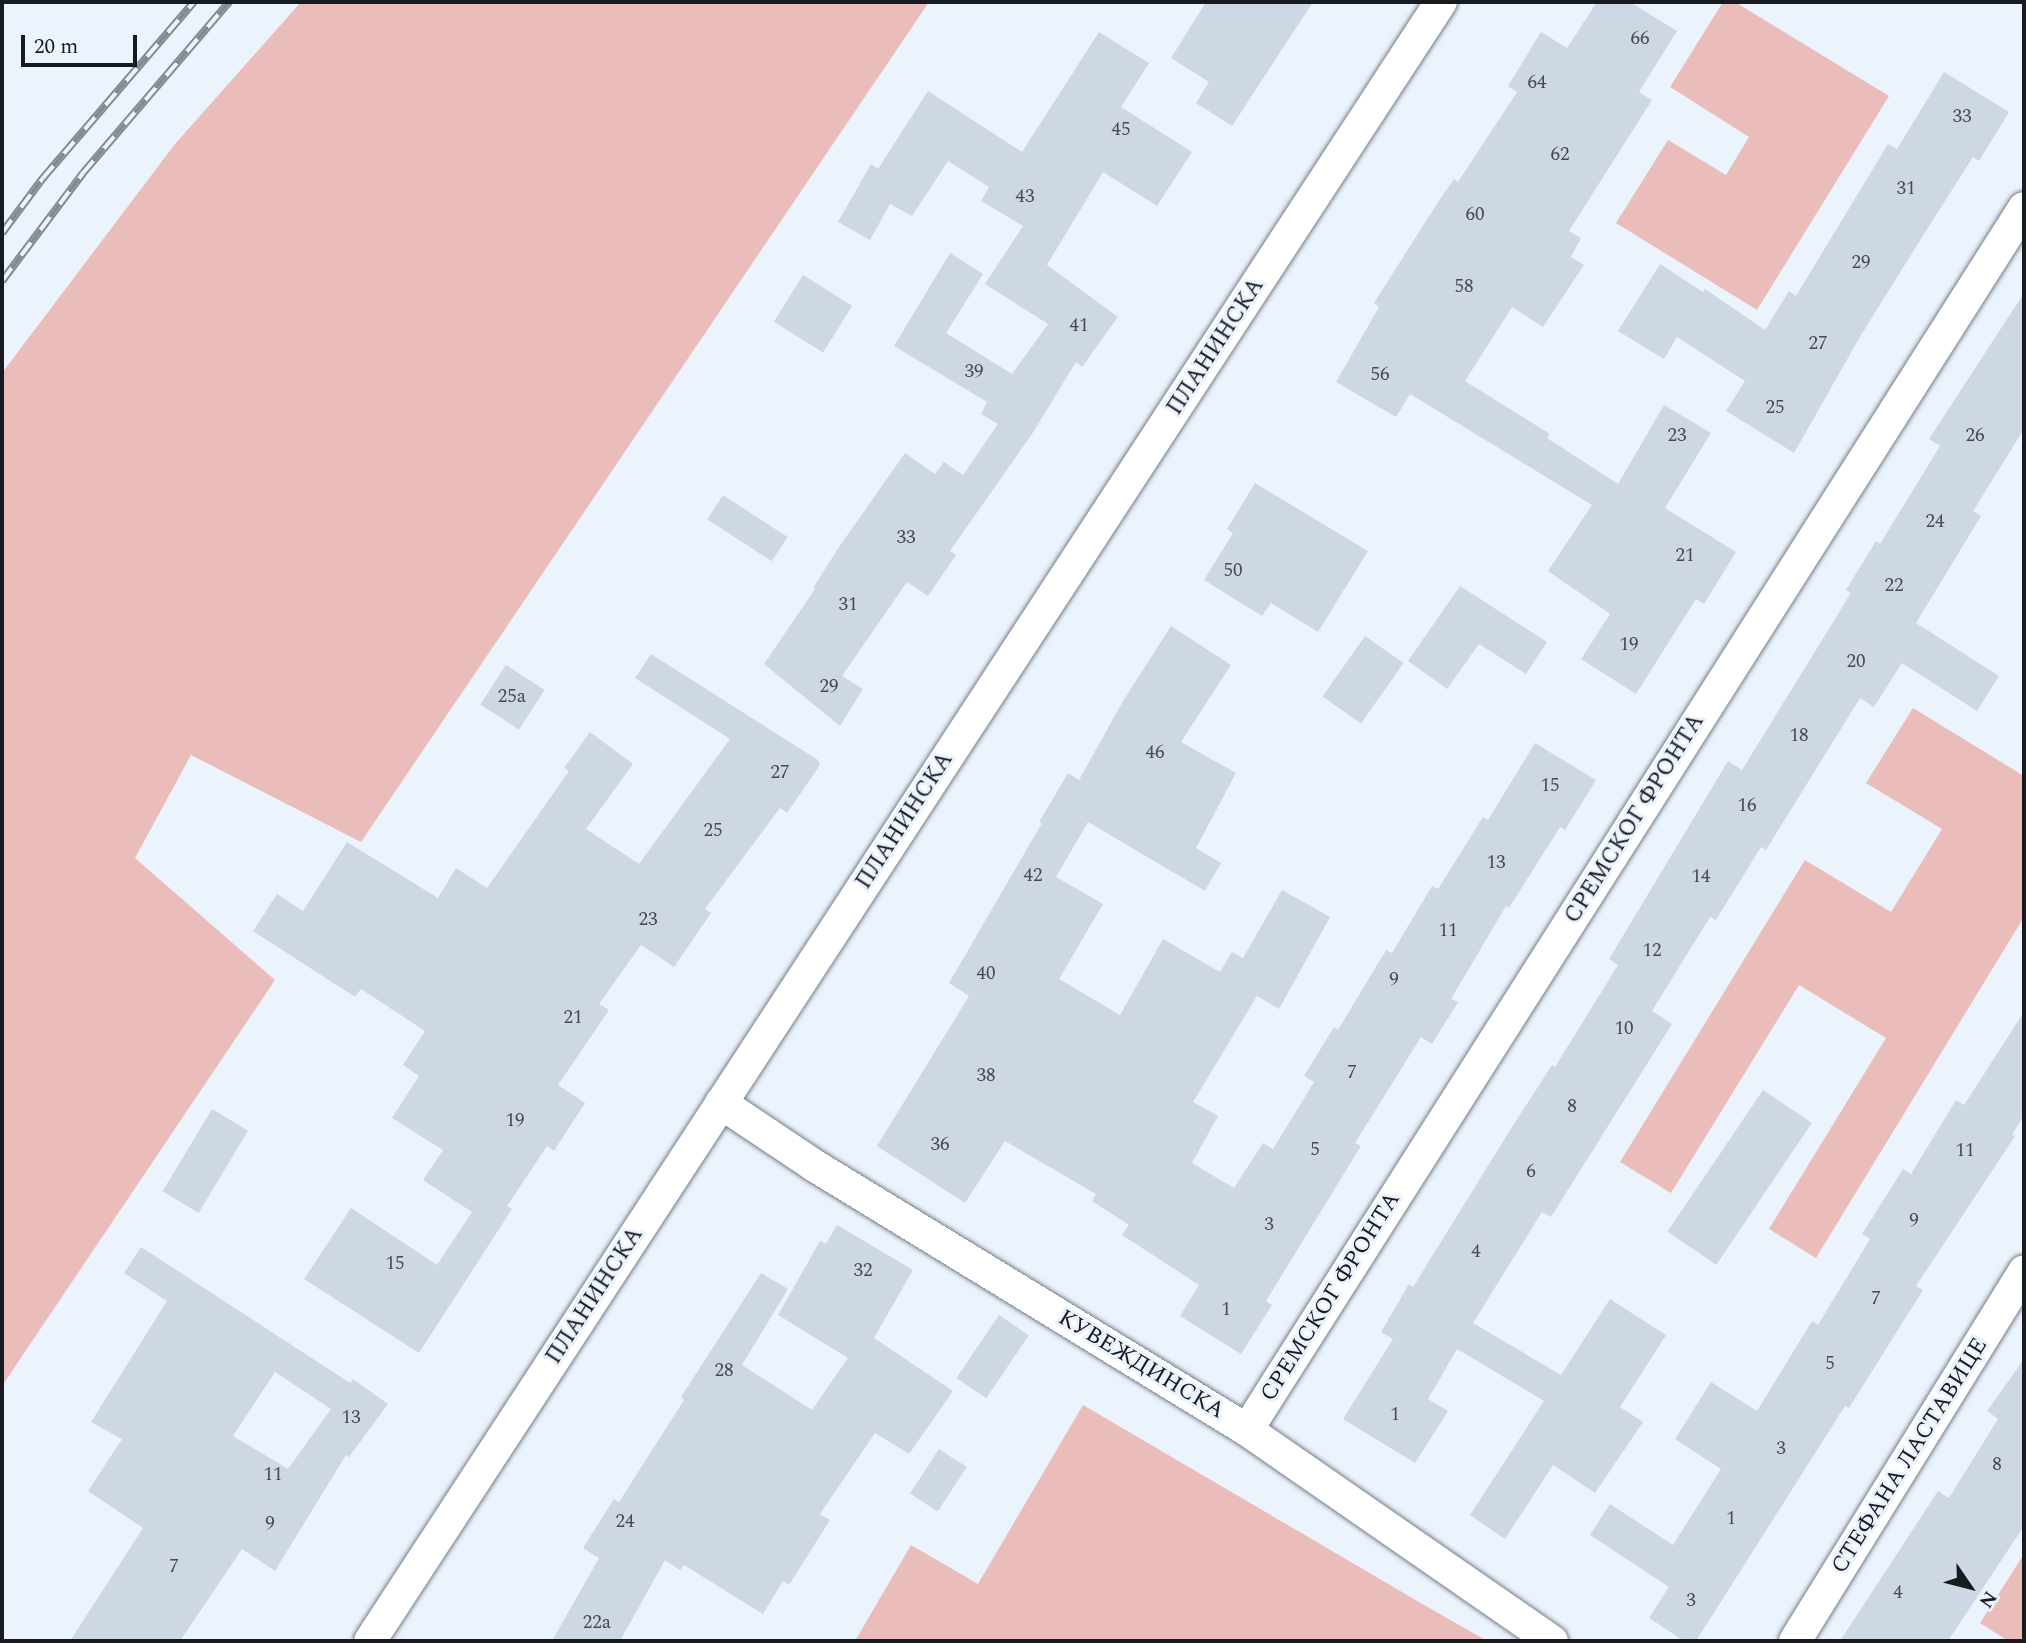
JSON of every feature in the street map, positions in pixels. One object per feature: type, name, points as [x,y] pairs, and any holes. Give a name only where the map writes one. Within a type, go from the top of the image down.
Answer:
[{"type":"street","name":"ПЛАНИНСКА","points":[[370,1641],[1441,2]]},
{"type":"street","name":"СРЕМСКОГ ФРОНТА","points":[[1247,1430],[2024,208]]},
{"type":"street","name":"КУВЕЖДИНСКА","points":[[721,1103],[815,1166],[1247,1430],[1552,1641]]},
{"type":"street","name":"СТЕФАНА ЛАСТАВИЦЕ","points":[[1795,1641],[2024,1271]]},
{"type":"shaded area","points":[[301,2],[929,2],[361,842],[191,755],[135,858],[275,980],[2,1386],[2,373],[175,144]]},
{"type":"shaded area","points":[[1723,2],[1735,2],[1889,96],[1757,310],[1616,223],[1668,140],[1726,175],[1749,137],[1670,87]]},
{"type":"shaded area","points":[[1913,708],[2024,776],[2024,917],[1816,1258],[1769,1229],[1886,1038],[1799,985],[1671,1193],[1620,1162],[1805,860],[1891,912],[1942,829],[1866,783]]},
{"type":"shaded area","points":[[1083,1405],[1487,1641],[855,1641],[911,1545],[978,1584]]},
{"type":"shaded area","points":[[2024,1554],[2024,1641],[2008,1641],[1980,1623]]},
{"type":"building","points":[[1206,2],[1313,2],[1232,126],[1196,103],[1209,82],[1171,58]]},
{"type":"building","points":[[1597,2],[1630,2],[1677,31],[1639,92],[1652,100],[1569,231],[1581,238],[1571,257],[1584,265],[1543,327],[1512,307],[1465,381],[1550,434],[1547,438],[1618,484],[1664,405],[1711,433],[1665,508],[1736,552],[1704,604],[1696,599],[1636,694],[1581,659],[1610,614],[1548,571],[1592,505],[1410,394],[1396,417],[1336,382],[1379,307],[1374,303],[1440,199],[1454,179],[1458,182],[1517,92],[1508,86],[1541,32],[1567,48]]},
{"type":"building","points":[[1099,32],[1149,63],[1121,107],[1192,152],[1157,206],[1103,172],[1047,265],[1118,317],[1082,367],[1076,362],[1032,434],[950,551],[956,555],[928,596],[907,582],[842,676],[863,689],[840,726],[764,664],[815,589],[813,588],[839,547],[905,453],[935,474],[944,462],[963,475],[998,424],[981,414],[987,402],[894,346],[950,253],[983,274],[946,333],[1012,374],[1048,324],[985,284],[1023,226],[981,201],[989,187],[948,161],[912,216],[890,204],[870,240],[838,222],[871,164],[878,169],[928,91],[1022,152]]},
{"type":"building","points":[[1944,72],[2009,112],[1979,161],[1973,157],[1924,234],[1861,335],[1794,453],[1726,411],[1745,381],[1677,337],[1664,359],[1618,331],[1660,264],[1703,292],[1705,289],[1765,330],[1789,291],[1796,296],[1888,144],[1897,149]]},
{"type":"building","points":[[803,275],[852,306],[823,352],[774,322]]},
{"type":"building","points":[[2024,293],[2024,429],[1973,511],[1981,516],[1916,623],[1999,676],[1977,711],[1902,663],[1874,707],[1860,698],[1766,850],[1761,847],[1716,920],[1710,917],[1652,1011],[1672,1024],[1551,1217],[1542,1212],[1473,1323],[1561,1375],[1610,1299],[1666,1335],[1620,1407],[1643,1422],[1595,1493],[1553,1465],[1505,1539],[1470,1515],[1544,1401],[1457,1349],[1428,1399],[1448,1411],[1415,1463],[1343,1419],[1393,1339],[1381,1332],[1409,1284],[1413,1287],[1512,1127],[1552,1065],[1555,1067],[1618,965],[1609,959],[1728,761],[1742,770],[1851,593],[1846,590],[1876,541],[1880,544],[1940,446],[1929,439]]},
{"type":"building","points":[[1255,483],[1368,551],[1318,632],[1271,603],[1262,616],[1204,580],[1233,533],[1227,529]]},
{"type":"building","points":[[723,495],[788,537],[772,561],[707,519]]},
{"type":"building","points":[[1460,586],[1547,642],[1526,674],[1479,644],[1447,689],[1408,661]]},
{"type":"building","points":[[1171,626],[1231,665],[1181,742],[1236,773],[1196,848],[1221,863],[1205,891],[1088,822],[1056,877],[1103,904],[1059,979],[1120,1015],[1163,939],[1220,972],[1232,952],[1243,958],[1282,890],[1330,917],[1279,1009],[1257,996],[1193,1102],[1218,1116],[1192,1163],[1234,1188],[1263,1143],[1273,1149],[1314,1082],[1304,1076],[1334,1027],[1338,1030],[1386,950],[1392,953],[1432,886],[1438,889],[1483,817],[1488,820],[1535,743],[1596,780],[1565,830],[1560,827],[1509,908],[1506,906],[1451,999],[1458,1002],[1432,1044],[1421,1037],[1355,1143],[1361,1146],[1266,1301],[1272,1305],[1241,1354],[1180,1316],[1199,1285],[1122,1235],[1129,1225],[1092,1201],[1096,1194],[1005,1141],[965,1203],[877,1146],[969,996],[949,983],[1042,823],[1039,822],[1068,773],[1079,780],[1123,701]]},
{"type":"building","points":[[1365,636],[1404,663],[1361,724],[1323,697]]},
{"type":"building","points":[[651,654],[818,760],[820,765],[787,813],[780,808],[705,909],[711,913],[674,967],[641,945],[599,1004],[609,1010],[558,1085],[585,1103],[554,1151],[547,1146],[507,1206],[512,1209],[419,1353],[304,1279],[351,1208],[437,1265],[472,1212],[423,1180],[443,1150],[392,1118],[419,1076],[403,1065],[425,1031],[361,989],[355,997],[253,931],[277,894],[303,911],[347,842],[438,898],[456,868],[487,888],[569,771],[564,768],[590,732],[633,764],[586,829],[639,864],[730,739],[635,678]]},
{"type":"building","points":[[506,665],[545,690],[519,729],[480,704]]},
{"type":"building","points":[[2024,1012],[2024,1115],[2012,1135],[2015,1136],[1916,1286],[1923,1290],[1849,1408],[1845,1406],[1696,1641],[1684,1641],[1649,1618],[1669,1587],[1590,1535],[1610,1504],[1673,1545],[1721,1469],[1675,1439],[1711,1382],[1757,1411],[1812,1321],[1818,1325],[1870,1239],[1862,1234],[1903,1169],[1911,1174],[1956,1100],[1964,1105]]},
{"type":"building","points":[[1763,1090],[1812,1123],[1716,1265],[1667,1232]]},
{"type":"building","points":[[212,1109],[248,1131],[199,1213],[163,1191]]},
{"type":"building","points":[[837,1225],[913,1270],[874,1338],[953,1391],[909,1454],[875,1433],[820,1514],[830,1520],[789,1585],[783,1581],[763,1614],[684,1565],[680,1570],[665,1560],[620,1641],[552,1641],[599,1558],[583,1548],[614,1499],[619,1502],[684,1400],[681,1397],[761,1273],[788,1289],[742,1365],[812,1410],[848,1358],[778,1315],[820,1241],[826,1244]]},
{"type":"building","points":[[141,1247],[350,1383],[353,1379],[388,1404],[349,1457],[346,1455],[275,1571],[242,1549],[180,1641],[70,1641],[143,1528],[88,1491],[122,1439],[91,1422],[167,1301],[124,1273]],"holes":[[[275,1372],[331,1409],[288,1469],[233,1436]]]},
{"type":"building","points":[[999,1315],[1029,1335],[986,1398],[957,1378]]},
{"type":"building","points":[[2024,1359],[2024,1526],[1948,1641],[1840,1641],[1938,1491],[1949,1498],[1998,1419],[1987,1411]]},
{"type":"building","points":[[939,1449],[967,1467],[938,1511],[910,1493]]},
{"type":"railway","points":[[2,233],[43,178],[194,2]]},
{"type":"railway","points":[[2,281],[83,173],[229,2]]}]
